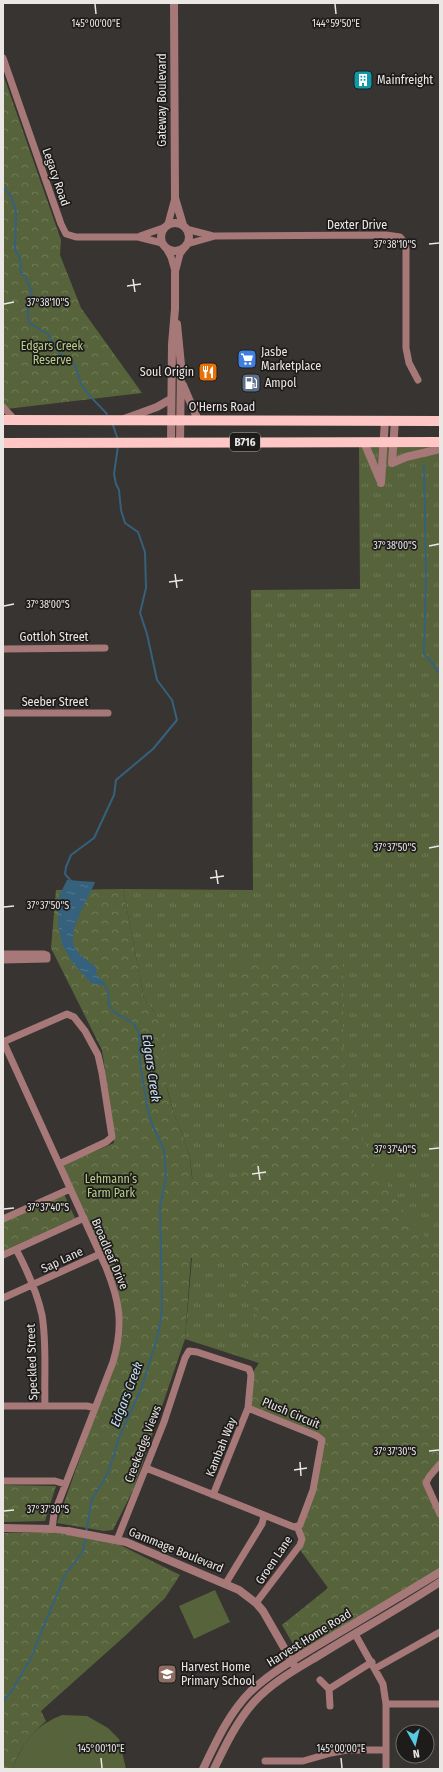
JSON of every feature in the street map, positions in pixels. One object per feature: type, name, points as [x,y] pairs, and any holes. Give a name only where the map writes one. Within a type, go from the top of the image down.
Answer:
[{"type":"main road","name":"O'Herns Road","points":[[3,420],[440,421]]},
{"type":"main road","name":"B716","points":[[3,443],[440,442]]},
{"type":"street","name":"Gateway Boulevard","points":[[166,226],[175,198],[174,3]]},
{"type":"street","name":"Legacy Road","points":[[3,58],[61,224],[66,234],[76,237],[138,237],[164,246]]},
{"type":"street","name":"Gateway Boulevard","points":[[175,198],[185,227]]},
{"type":"street","points":[[176,273],[171,257],[164,246],[161,236],[166,226],[176,223],[185,227],[189,236],[186,245],[180,254],[176,273],[171,399],[176,420]]},
{"type":"street","name":"Legacy Road","points":[[138,237],[166,226]]},
{"type":"street","name":"Dexter Drive","points":[[185,227],[215,236],[386,236],[400,238],[405,243],[406,248],[406,348],[409,363],[418,380]]},
{"type":"street","name":"Dexter Drive","points":[[186,245],[215,236]]},
{"type":"street","points":[[164,246],[178,251],[186,245]]},
{"type":"street","points":[[175,310],[180,358],[176,443]]},
{"type":"street","points":[[180,378],[198,420]]},
{"type":"street","points":[[121,420],[157,407],[171,399]]},
{"type":"street","points":[[3,407],[15,420]]},
{"type":"street","points":[[364,442],[380,483],[389,442],[390,420]]},
{"type":"street","points":[[389,442],[392,463],[406,457],[440,449]]},
{"type":"street","name":"Gottloh Street","points":[[3,649],[105,648]]},
{"type":"street","name":"Seeber Street","points":[[3,713],[108,713]]},
{"type":"street","points":[[3,954],[16,957],[3,960]]},
{"type":"street","points":[[3,1041],[67,1014],[74,1017],[95,1050],[102,1073],[112,1137],[106,1142],[59,1164]]},
{"type":"street","name":"Broadleaf Drive","points":[[3,1041],[100,1254],[116,1293],[119,1311],[120,1330],[113,1362],[54,1514],[52,1529]]},
{"type":"street","points":[[3,1219],[70,1188]]},
{"type":"street","points":[[3,1255],[84,1218]]},
{"type":"street","name":"Speckled Street","points":[[16,1249],[33,1285],[43,1325],[45,1406]]},
{"type":"street","name":"Sap Lane","points":[[3,1298],[100,1254]]},
{"type":"street","name":"Plush Circuit","points":[[186,1354],[189,1351],[194,1351],[249,1369],[251,1373],[248,1408],[317,1436],[322,1440],[313,1490],[301,1522],[297,1526]]},
{"type":"street","name":"Creekedge Views","points":[[117,1540],[164,1422],[186,1354]]},
{"type":"street","points":[[3,1406],[87,1406],[95,1408]]},
{"type":"street","name":"Kambah Way","points":[[213,1495],[248,1408]]},
{"type":"street","points":[[440,1464],[429,1476],[426,1483],[440,1514]]},
{"type":"street","points":[[146,1468],[264,1516],[291,1526],[297,1526]]},
{"type":"street","points":[[3,1481],[56,1481],[65,1484]]},
{"type":"street","points":[[226,1583],[262,1524],[264,1516]]},
{"type":"street","name":"Groen Lane","points":[[256,1603],[300,1545],[302,1539],[297,1526]]},
{"type":"street","name":"Gammage Boulevard","points":[[3,1528],[52,1529],[117,1540],[136,1546],[226,1583],[239,1590],[256,1603],[269,1620],[297,1669]]},
{"type":"street","name":"Harvest Home Road","points":[[202,1769],[217,1739],[243,1700],[259,1684],[292,1661],[440,1572]]},
{"type":"street","name":"Harvest Home Road","points":[[214,1769],[236,1727],[255,1701],[272,1686],[297,1669],[440,1582]]},
{"type":"street","points":[[329,1689],[440,1632]]},
{"type":"street","points":[[355,1634],[384,1684],[386,1704],[386,1769]]},
{"type":"street","points":[[320,1680],[329,1689],[330,1706]]},
{"type":"street","points":[[386,1704],[440,1704]]},
{"type":"street","points":[[265,1761],[304,1761],[331,1753],[348,1750],[386,1750]]},
{"type":"green space","name":"Edgars Creek Reserve","points":[[3,74],[61,240],[60,255],[81,308],[142,393],[6,409],[3,404]]},
{"type":"green space","points":[[359,444],[440,445],[440,1447],[331,1431],[259,1363],[185,1339],[196,1211],[190,1158],[174,1114],[167,1088],[155,1013],[144,998],[123,889],[253,890],[251,590],[360,589]]},
{"type":"green space","name":"Lehmann’s Farm Park","points":[[123,889],[144,998],[155,1013],[162,1031],[167,1089],[174,1114],[190,1158],[192,1179],[239,1179],[239,960],[343,960],[343,1045],[348,1089],[358,1128],[375,1166],[403,1210],[440,1254],[440,1464],[427,1480],[440,1514],[440,1572],[300,1656],[282,1625],[328,1588],[298,1547],[300,1545],[297,1526],[311,1498],[322,1440],[248,1408],[251,1375],[259,1363],[259,1323],[245,1283],[242,1258],[191,1258],[185,1339],[134,1488],[113,1530],[104,1531],[57,1523],[122,1338],[123,1322],[117,1286],[63,1168],[65,1164],[114,1143],[114,1131],[102,1050],[51,948],[56,890]]},
{"type":"green space","points":[[64,1194],[75,1218],[3,1251],[3,1222]]},
{"type":"green space","points":[[3,1485],[56,1486],[45,1521],[3,1522]]},
{"type":"green space","points":[[3,1533],[57,1533],[114,1542],[180,1575],[165,1598],[41,1711],[46,1721],[26,1742],[15,1761],[13,1769],[3,1769]]},
{"type":"green space","points":[[215,1590],[230,1622],[194,1639],[179,1606]]},
{"type":"green space","points":[[62,1715],[87,1716],[108,1728],[119,1739],[126,1769],[13,1769],[21,1751],[37,1729]]},
{"type":"water","points":[[67,880],[95,882],[79,915],[73,933],[73,941],[79,954],[96,967],[97,976],[106,983],[101,985],[91,983],[72,962],[62,944],[58,924],[59,896]]},
{"type":"waterway","name":"Edgars Creek","points":[[3,188],[11,196],[16,212],[15,250],[20,258],[21,274],[26,277],[32,293],[27,303],[29,323],[48,334],[59,353],[76,366],[83,387],[91,398],[107,414]]},
{"type":"waterway","name":"Edgars Creek","points":[[113,425],[118,440]]},
{"type":"waterway","name":"Edgars Creek","points":[[71,881],[65,874],[71,855],[94,838],[114,795],[116,780],[153,749],[177,720],[172,700],[157,680],[147,634],[140,613],[146,588],[145,552],[138,532],[125,523],[121,510],[119,490],[114,474],[118,446]]},
{"type":"waterway","points":[[424,466],[426,576],[424,654],[434,665],[440,675]]},
{"type":"waterway","name":"Edgars Creek","points":[[86,1532],[92,1499],[108,1473],[120,1435],[141,1389],[156,1342],[161,1319],[162,1303],[160,1207],[166,1177],[164,1150],[152,1124],[147,1106],[140,1062],[139,1033],[134,1024],[113,1011],[109,1005],[108,990],[102,982]]},
{"type":"waterway","name":"Edgars Creek","points":[[3,1701],[11,1692],[32,1656],[65,1575],[83,1551],[86,1536]]},
{"type":"place","name":"Mainfreight","points":[[363,80]]},
{"type":"place","name":"Jasbe Marketplace","points":[[247,359]]},
{"type":"place","name":"Soul Origin","points":[[208,372]]},
{"type":"place","name":"Ampol","points":[[251,383]]},
{"type":"place","name":"Harvest Home Primary School","points":[[167,1674]]}]
